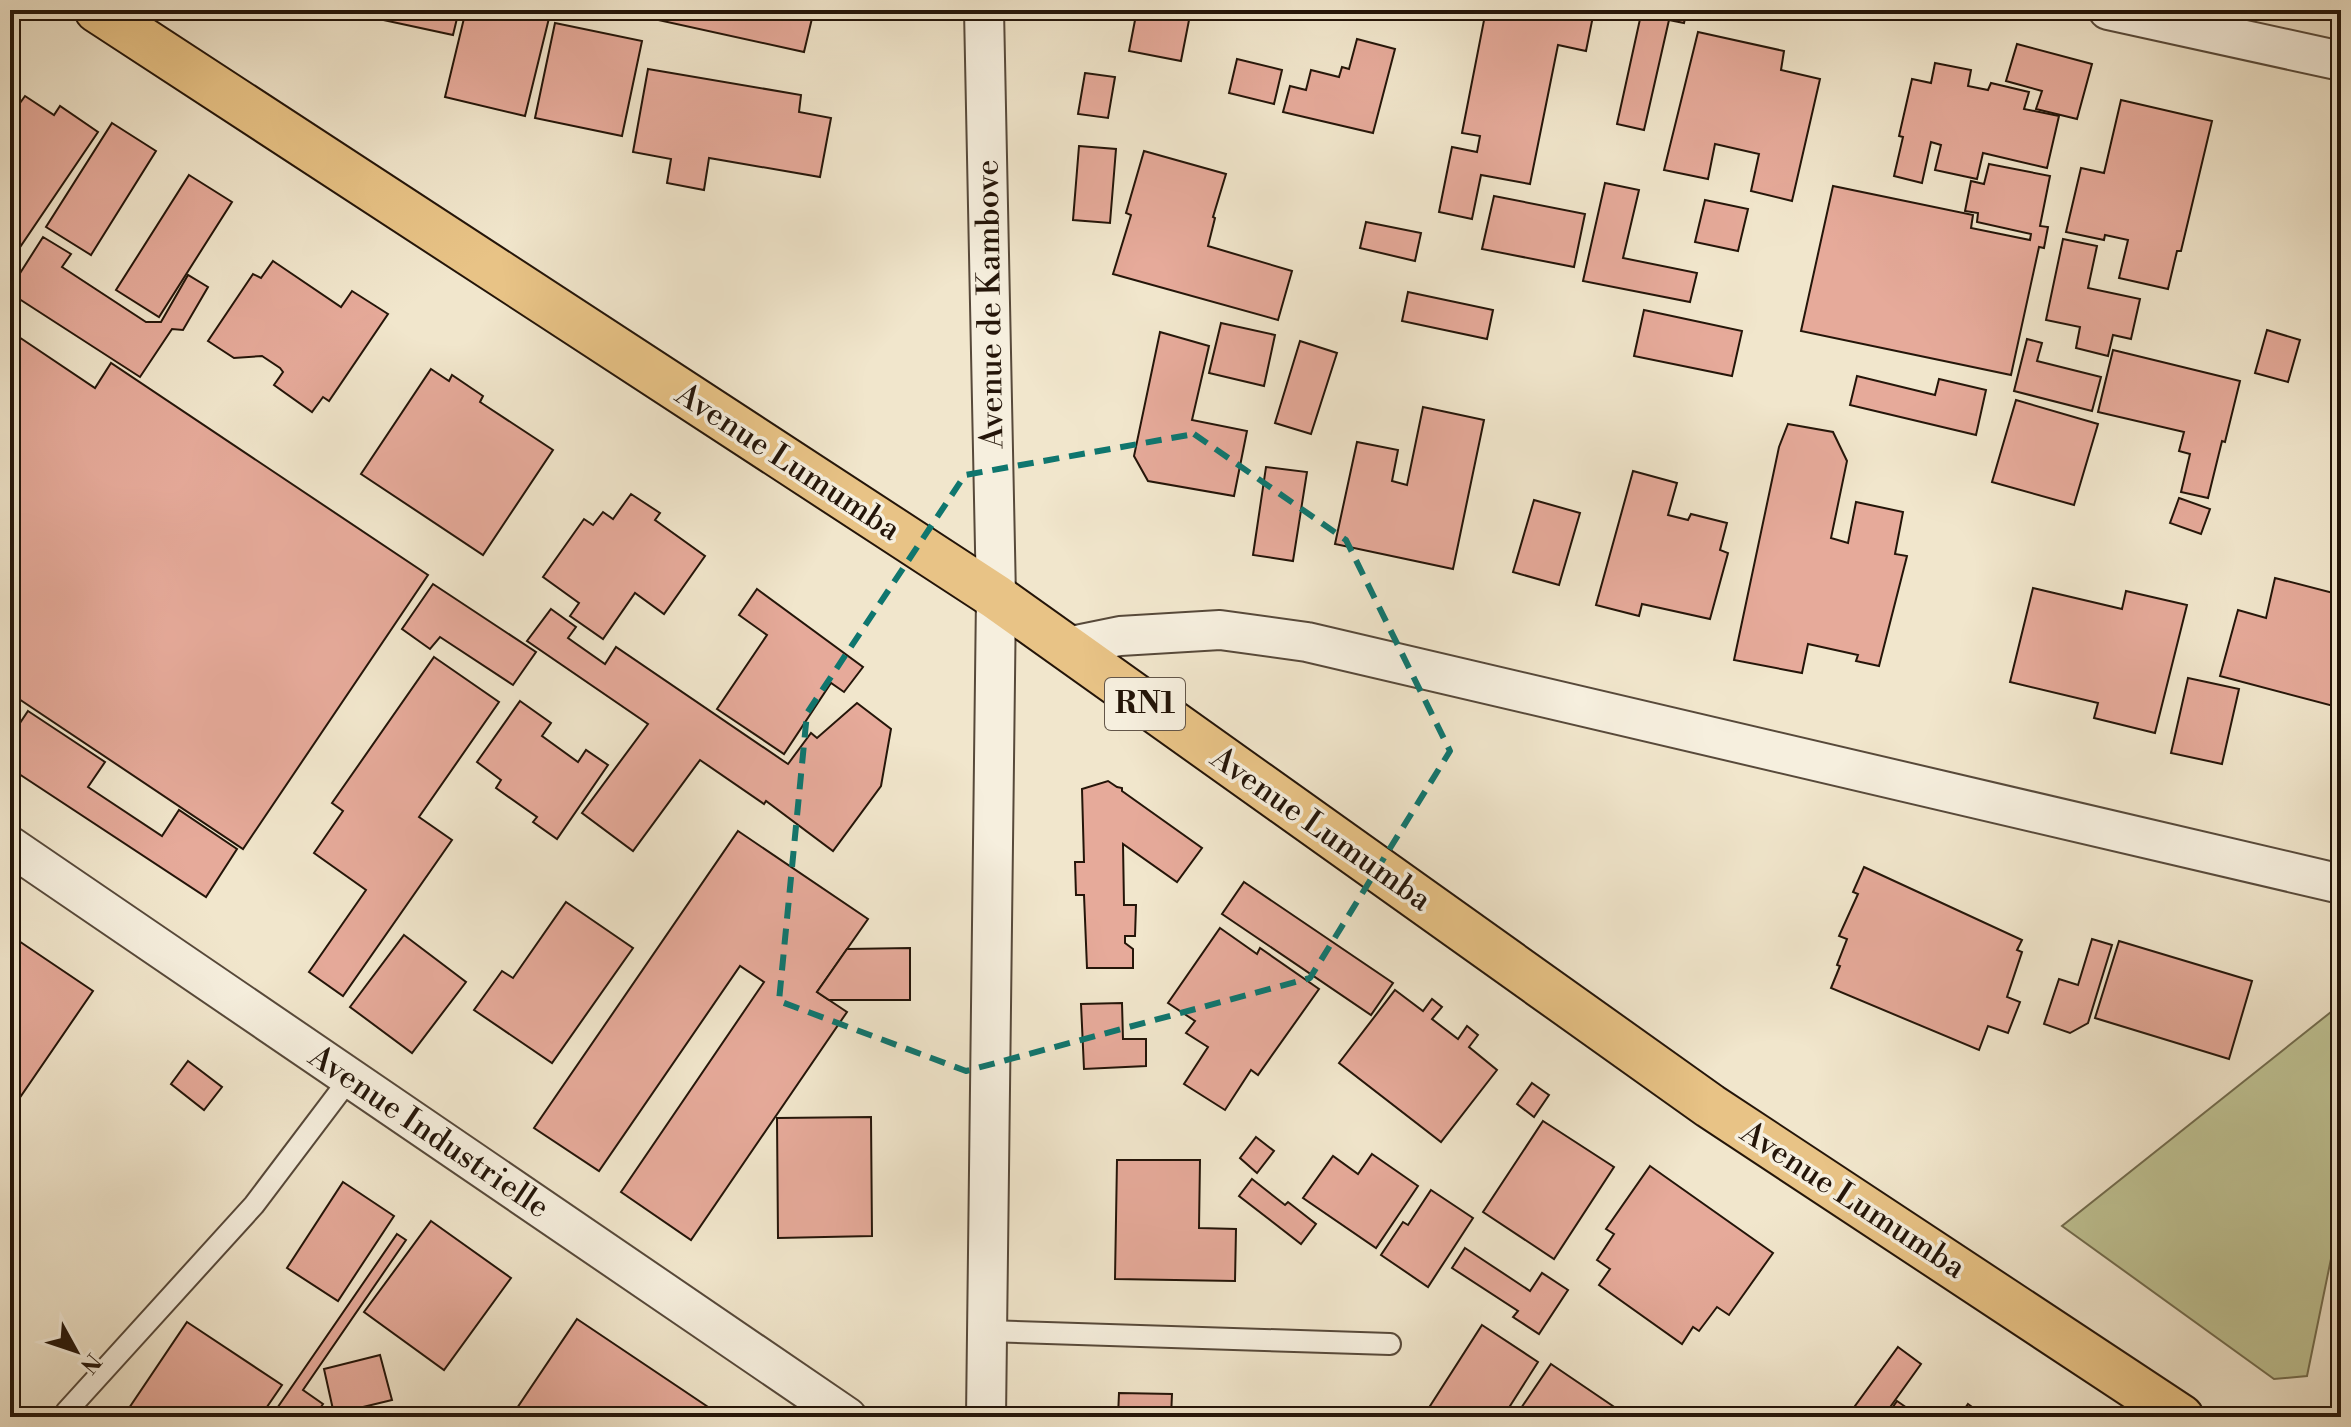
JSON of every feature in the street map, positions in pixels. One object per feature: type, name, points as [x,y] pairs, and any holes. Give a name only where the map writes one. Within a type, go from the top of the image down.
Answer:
[{"type":"highway","name":"Avenue Lumumba","points":[[97,10],[996,597],[1710,1106],[2181,1417]]},
{"type":"street","name":"Avenue de Kambove","points":[[984,10],[996,597],[986,1417]]},
{"type":"street","points":[[2108,10],[2341,61]]},
{"type":"street","points":[[1066,647],[1120,636],[1220,630],[1307,642],[2341,884]]},
{"type":"street","name":"Avenue Industrielle","points":[[10,846],[847,1417]]},
{"type":"lane","points":[[66,1412],[254,1205],[350,1078]]},
{"type":"lane","points":[[987,1331],[1390,1344]]},
{"type":"highlighted area","points":[[1194,434],[1346,540],[1450,751],[1310,978],[966,1071],[779,1001],[807,713],[965,475]]},
{"type":"green space","points":[[2341,1004],[2341,1210],[2307,1376],[2274,1379],[2062,1226]]},
{"type":"building","points":[[376,10],[459,10],[453,35],[374,18]]},
{"type":"building","points":[[466,10],[551,10],[525,116],[445,97]]},
{"type":"building","points":[[632,10],[814,10],[804,52],[631,14]]},
{"type":"building","points":[[1137,10],[1191,10],[1181,61],[1129,51]]},
{"type":"building","points":[[1486,10],[1518,13],[1519,10],[1594,11],[1586,51],[1558,45],[1530,184],[1481,175],[1472,219],[1439,212],[1452,147],[1477,152],[1480,136],[1462,133]]},
{"type":"building","points":[[1642,10],[1687,10],[1684,23],[1669,20],[1644,130],[1617,124]]},
{"type":"building","points":[[555,23],[642,41],[622,136],[535,118]]},
{"type":"building","points":[[1698,32],[1784,51],[1781,70],[1820,79],[1792,201],[1751,191],[1759,154],[1715,144],[1708,179],[1664,170]]},
{"type":"building","points":[[1357,39],[1395,49],[1373,133],[1283,112],[1290,86],[1306,90],[1311,70],[1339,77],[1342,67],[1349,69]]},
{"type":"building","points":[[2017,44],[2092,64],[2077,119],[2036,109],[2042,91],[2006,81]]},
{"type":"building","points":[[1237,59],[1282,70],[1274,104],[1229,93]]},
{"type":"building","points":[[1935,63],[1971,70],[1968,86],[1988,90],[1991,83],[2029,92],[2024,109],[2059,116],[2047,168],[1983,153],[1977,179],[1935,170],[1941,145],[1931,142],[1922,183],[1894,176],[1912,79],[1931,83]]},
{"type":"building","points":[[648,69],[801,95],[799,112],[831,118],[820,177],[709,158],[704,190],[667,183],[671,159],[633,152]]},
{"type":"building","points":[[1085,73],[1115,77],[1108,118],[1078,114]]},
{"type":"building","points":[[25,96],[54,115],[60,106],[98,132],[10,262],[10,117]]},
{"type":"building","points":[[2121,100],[2212,121],[2181,251],[2177,251],[2168,289],[2119,278],[2128,240],[2105,235],[2104,240],[2066,232],[2081,168],[2104,173]]},
{"type":"building","points":[[112,123],[156,151],[91,255],[46,227]]},
{"type":"building","points":[[1079,146],[1116,149],[1110,223],[1073,220]]},
{"type":"building","points":[[1144,151],[1226,174],[1208,246],[1292,271],[1278,320],[1113,274],[1131,215],[1126,213]]},
{"type":"building","points":[[1989,164],[2050,176],[2040,226],[2048,227],[2044,248],[2039,247],[2011,375],[1801,331],[1833,186],[1973,215],[1971,228],[2030,240],[2031,234],[1977,222],[1978,213],[1965,211],[1971,181],[1984,184]]},
{"type":"building","points":[[189,175],[232,202],[159,317],[116,290]]},
{"type":"building","points":[[1605,183],[1639,190],[1623,258],[1697,273],[1690,302],[1583,281]]},
{"type":"building","points":[[1494,196],[1585,214],[1574,267],[1482,249]]},
{"type":"building","points":[[1705,200],[1748,209],[1738,251],[1695,242]]},
{"type":"building","points":[[1366,222],[1421,233],[1415,261],[1360,248]]},
{"type":"building","points":[[43,237],[71,254],[62,267],[146,322],[161,322],[188,275],[208,287],[183,330],[172,329],[140,377],[10,293]]},
{"type":"building","points":[[2063,239],[2097,246],[2088,288],[2140,299],[2131,339],[2113,335],[2108,356],[2076,348],[2080,327],[2046,320]]},
{"type":"building","points":[[273,261],[341,307],[352,291],[388,314],[329,401],[323,397],[312,412],[274,385],[283,372],[280,368],[262,356],[234,358],[208,341],[253,274],[261,278]]},
{"type":"building","points":[[1408,292],[1493,310],[1487,339],[1402,321]]},
{"type":"building","points":[[1644,310],[1742,331],[1732,376],[1634,356]]},
{"type":"building","points":[[1221,323],[1275,335],[1264,386],[1209,373]]},
{"type":"building","points":[[2267,330],[2300,340],[2288,382],[2255,373]]},
{"type":"building","points":[[10,331],[95,388],[111,363],[428,575],[243,849],[10,693]]},
{"type":"building","points":[[1160,332],[1209,346],[1192,420],[1247,431],[1234,496],[1148,481],[1134,456]]},
{"type":"building","points":[[2027,339],[2042,343],[2037,361],[2101,377],[2092,411],[2014,391]]},
{"type":"building","points":[[1300,341],[1337,353],[1311,434],[1275,423]]},
{"type":"building","points":[[2113,350],[2240,381],[2208,498],[2181,492],[2190,454],[2179,451],[2184,432],[2098,412]]},
{"type":"building","points":[[431,369],[449,381],[452,375],[483,396],[480,402],[553,450],[483,555],[361,474]]},
{"type":"building","points":[[1857,376],[1935,395],[1939,379],[1986,390],[1976,435],[1850,405]]},
{"type":"building","points":[[2016,400],[2098,424],[2074,505],[1992,482]]},
{"type":"building","points":[[1423,407],[1484,420],[1453,569],[1335,544],[1357,442],[1398,450],[1392,481],[1407,485]]},
{"type":"building","points":[[1788,424],[1833,432],[1847,461],[1831,538],[1848,543],[1856,502],[1903,512],[1895,554],[1907,556],[1879,666],[1856,661],[1858,655],[1808,644],[1802,673],[1734,660],[1779,447]]},
{"type":"building","points":[[1266,467],[1307,472],[1293,561],[1253,555]]},
{"type":"building","points":[[1633,471],[1677,483],[1668,515],[1688,520],[1691,514],[1727,523],[1720,550],[1728,553],[1710,619],[1642,604],[1639,616],[1596,605]]},
{"type":"building","points":[[631,494],[660,513],[655,520],[705,556],[664,614],[635,593],[603,639],[570,616],[579,603],[543,577],[584,519],[593,525],[603,512],[613,519]]},
{"type":"building","points":[[2179,498],[2210,509],[2201,534],[2170,523]]},
{"type":"building","points":[[1534,500],[1580,513],[1559,585],[1513,572]]},
{"type":"building","points":[[2275,578],[2341,595],[2341,708],[2220,676],[2238,610],[2266,618]]},
{"type":"building","points":[[433,584],[536,652],[513,685],[440,637],[430,649],[402,629]]},
{"type":"building","points":[[2033,588],[2122,609],[2126,591],[2187,605],[2155,733],[2094,718],[2098,703],[2010,682]]},
{"type":"building","points":[[757,589],[863,667],[844,692],[831,683],[784,754],[717,709],[767,635],[739,615]]},
{"type":"building","points":[[551,609],[576,627],[568,638],[605,664],[616,647],[788,764],[811,733],[817,738],[857,703],[891,729],[881,786],[833,851],[766,801],[764,804],[700,760],[633,851],[582,813],[648,724],[527,641]]},
{"type":"building","points":[[434,657],[499,702],[419,817],[452,840],[343,996],[309,972],[366,890],[314,853],[343,811],[332,803]]},
{"type":"building","points":[[2188,678],[2239,689],[2222,764],[2171,753]]},
{"type":"building","points":[[520,701],[551,723],[542,736],[578,762],[586,750],[608,765],[557,839],[533,822],[537,817],[496,788],[501,780],[477,762]]},
{"type":"building","points":[[28,711],[105,762],[88,787],[162,836],[179,810],[237,849],[206,897],[10,768],[10,738]]},
{"type":"building","points":[[1108,781],[1122,788],[1202,848],[1177,882],[1123,844],[1124,905],[1136,905],[1135,936],[1125,936],[1125,943],[1133,949],[1133,968],[1087,968],[1084,895],[1076,895],[1075,862],[1084,862],[1082,789]]},
{"type":"building","points":[[738,831],[868,919],[817,992],[847,1012],[691,1240],[621,1192],[764,982],[740,966],[599,1171],[534,1128]]},
{"type":"building","points":[[1864,867],[2022,940],[2017,950],[2022,952],[2007,997],[2020,1002],[2008,1033],[1988,1026],[1979,1050],[1831,988],[1847,939],[1839,936],[1858,894],[1853,892]]},
{"type":"building","points":[[1244,882],[1393,983],[1371,1015],[1222,914]]},
{"type":"building","points":[[566,902],[633,948],[552,1063],[474,1010],[502,971],[513,978]]},
{"type":"building","points":[[1220,928],[1257,954],[1260,948],[1319,989],[1258,1075],[1251,1070],[1225,1110],[1184,1084],[1208,1047],[1186,1033],[1195,1021],[1168,1003]]},
{"type":"building","points":[[10,935],[93,991],[10,1112]]},
{"type":"building","points":[[404,935],[466,982],[412,1053],[350,1007]]},
{"type":"building","points":[[2092,939],[2112,945],[2088,1023],[2070,1033],[2044,1024],[2059,979],[2078,985]]},
{"type":"building","points":[[2119,941],[2252,981],[2229,1059],[2095,1018]]},
{"type":"building","points":[[910,948],[910,1000],[829,1000],[817,992],[847,949]]},
{"type":"building","points":[[1395,990],[1423,1011],[1432,999],[1442,1007],[1432,1019],[1458,1039],[1467,1026],[1478,1035],[1469,1047],[1497,1070],[1441,1142],[1339,1063]]},
{"type":"building","points":[[1122,1003],[1123,1039],[1146,1039],[1146,1066],[1084,1069],[1081,1004]]},
{"type":"building","points":[[188,1061],[222,1087],[204,1110],[171,1084]]},
{"type":"building","points":[[1532,1083],[1549,1095],[1534,1117],[1517,1104]]},
{"type":"building","points":[[871,1117],[872,1236],[778,1238],[777,1118]]},
{"type":"building","points":[[1543,1121],[1614,1167],[1554,1259],[1483,1212]]},
{"type":"building","points":[[1256,1137],[1274,1151],[1257,1173],[1240,1158]]},
{"type":"building","points":[[1372,1154],[1418,1186],[1376,1248],[1303,1198],[1333,1156],[1358,1174]]},
{"type":"building","points":[[1117,1160],[1200,1160],[1199,1228],[1236,1229],[1235,1281],[1115,1279]]},
{"type":"building","points":[[1650,1166],[1773,1253],[1729,1315],[1717,1307],[1699,1331],[1693,1327],[1682,1344],[1599,1285],[1610,1269],[1597,1260],[1614,1234],[1606,1229]]},
{"type":"building","points":[[1252,1179],[1316,1224],[1301,1244],[1239,1196]]},
{"type":"building","points":[[343,1182],[394,1216],[338,1301],[287,1268]]},
{"type":"building","points":[[1431,1190],[1473,1218],[1428,1287],[1381,1255],[1403,1222],[1408,1225]]},
{"type":"building","points":[[431,1221],[511,1278],[444,1370],[364,1312]]},
{"type":"building","points":[[397,1234],[406,1240],[303,1390],[323,1404],[314,1417],[271,1417]]},
{"type":"building","points":[[1465,1248],[1530,1291],[1542,1273],[1568,1290],[1539,1334],[1513,1317],[1518,1311],[1452,1268]]},
{"type":"building","points":[[577,1319],[723,1417],[511,1417]]},
{"type":"building","points":[[187,1322],[282,1385],[260,1417],[123,1417]]},
{"type":"building","points":[[1482,1325],[1538,1362],[1503,1417],[1423,1417]]},
{"type":"building","points":[[1898,1347],[1921,1364],[1883,1417],[1847,1417]]},
{"type":"building","points":[[380,1355],[392,1400],[334,1414],[324,1369]]},
{"type":"building","points":[[1551,1364],[1629,1417],[1515,1417]]},
{"type":"building","points":[[1119,1393],[1172,1394],[1171,1417],[1118,1417]]},
{"type":"building","points":[[1897,1401],[1920,1417],[1886,1417]]},
{"type":"building","points":[[1968,1404],[1986,1417],[1959,1417]]}]
